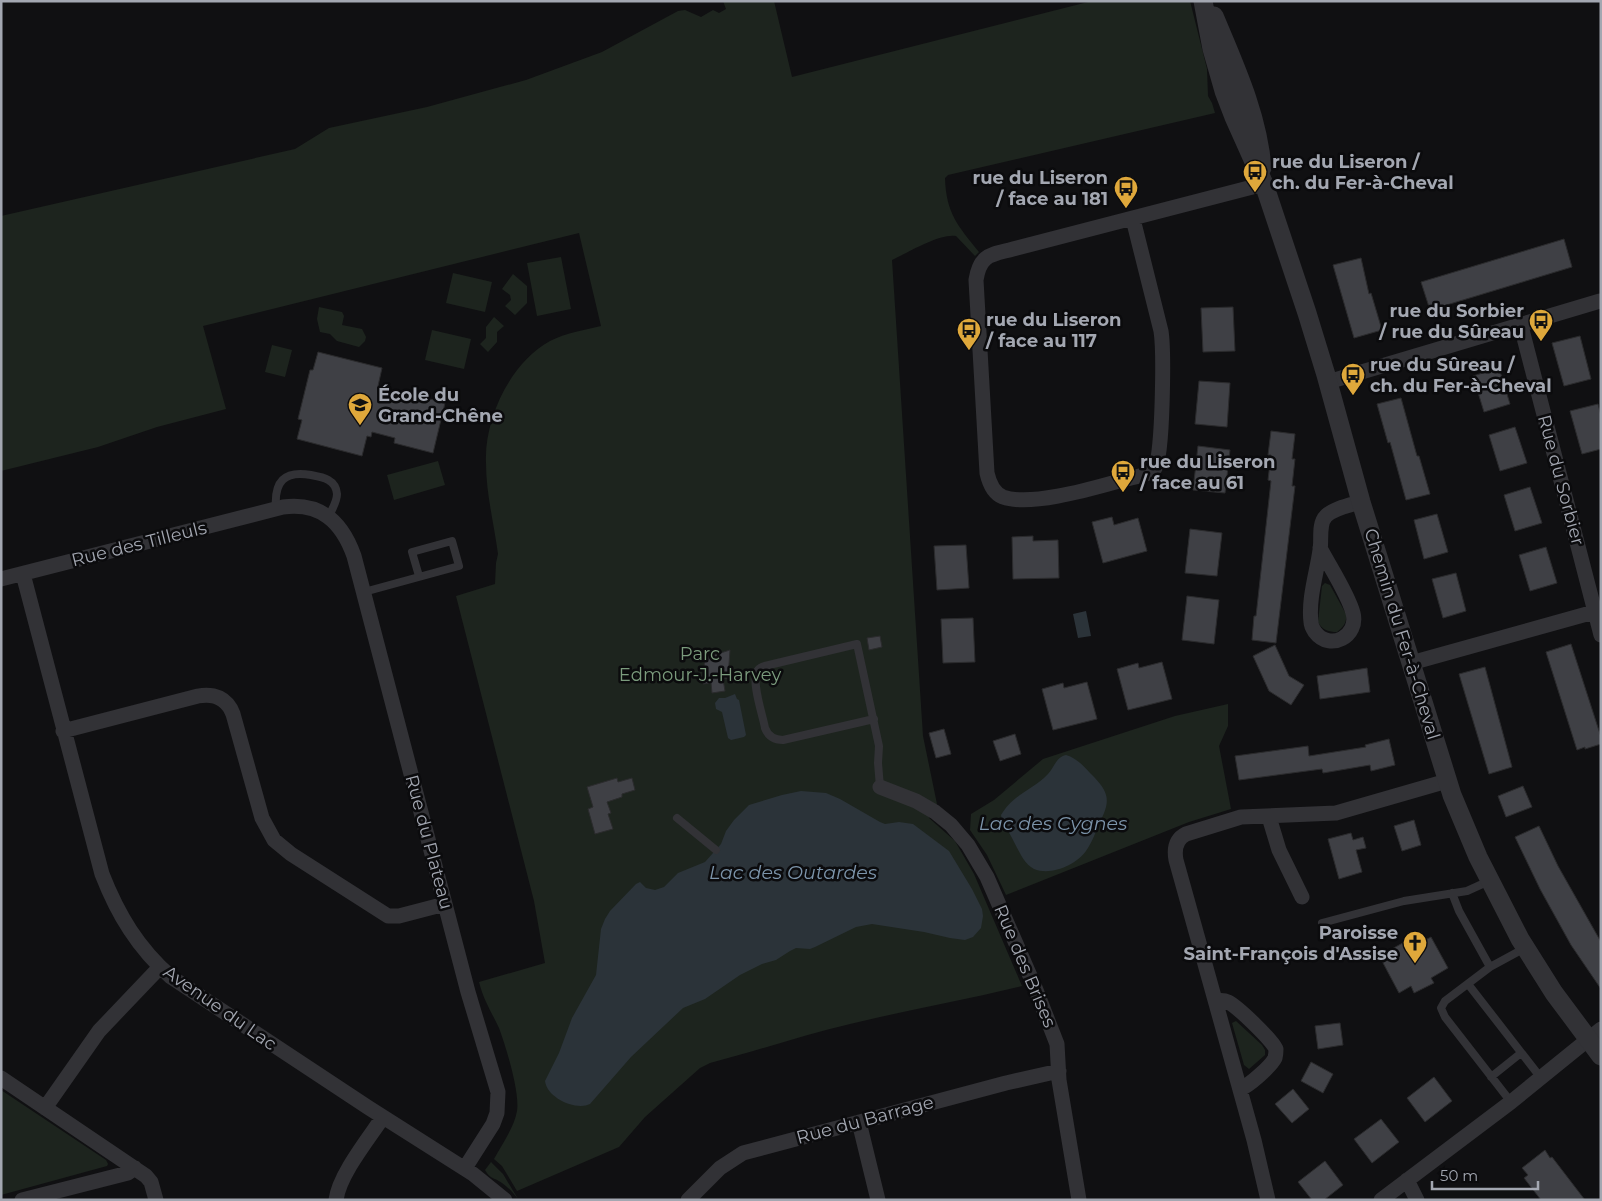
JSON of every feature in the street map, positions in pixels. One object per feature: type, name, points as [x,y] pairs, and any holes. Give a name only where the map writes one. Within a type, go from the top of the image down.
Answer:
[{"type":"street","name":"Chemin du Fer-à-Cheval","points":[[1203,1],[1212,49],[1224,91],[1264,184],[1328,382],[1361,502],[1447,781],[1471,842],[1525,948],[1554,993],[1594,1035],[1601,1056]]},
{"type":"street","name":"Chemin du Fer-à-Cheval","points":[[1208,1],[1249,106],[1259,142],[1264,184]]},
{"type":"street","points":[[1133,218],[1161,332],[1163,349],[1162,408],[1157,464],[1152,471],[1095,488],[1032,499],[1004,498],[992,487],[987,473],[976,280],[980,264],[983,260],[993,255],[1186,203],[1264,184]]},
{"type":"street","points":[[1328,382],[1600,301]]},
{"type":"street","name":"Rue du Sorbier","points":[[1521,326],[1601,635]]},
{"type":"street","points":[[1320,548],[1354,616],[1352,629],[1349,634],[1339,641],[1331,641],[1320,637],[1316,633],[1311,621],[1313,588],[1322,525],[1326,517],[1338,510],[1361,502]]},
{"type":"street","name":"Rue des Tilleuls","points":[[1,579],[276,508],[303,506],[329,516]]},
{"type":"street","name":"Rue du Plateau","points":[[329,516],[342,530],[350,544],[468,992],[498,1092],[497,1113],[493,1124],[465,1168]]},
{"type":"street","name":"Avenue du Lac","points":[[23,574],[102,874],[127,927],[160,966],[179,982],[465,1168],[505,1200]]},
{"type":"street","points":[[1411,663],[1594,612]]},
{"type":"street","points":[[63,731],[198,696],[210,695],[221,698],[228,704],[233,714],[262,818],[274,840],[291,854],[388,916],[399,916],[445,904]]},
{"type":"street","points":[[1268,1200],[1240,1089],[1176,860],[1176,844],[1186,834],[1241,817],[1336,813],[1447,781]]},
{"type":"street","name":"Rue des Brises","points":[[880,787],[910,798],[935,812],[951,825],[973,851],[987,877],[1058,1048],[1058,1071],[1079,1200]]},
{"type":"street","points":[[1270,816],[1279,850],[1302,898]]},
{"type":"street","points":[[45,1108],[99,1031],[160,966]]},
{"type":"street","points":[[1216,1001],[1222,1000],[1232,1005],[1266,1036],[1276,1049],[1275,1057],[1270,1063],[1248,1086],[1240,1089]]},
{"type":"street","points":[[1381,1200],[1542,1078],[1594,1035]]},
{"type":"street","name":"Rue du Barrage","points":[[688,1200],[724,1164],[743,1153],[811,1133],[1058,1071]]},
{"type":"street","points":[[1,1078],[149,1179],[156,1200]]},
{"type":"street","points":[[336,1200],[338,1189],[347,1171],[384,1117]]},
{"type":"street","points":[[859,1122],[878,1200]]},
{"type":"street","points":[[22,1200],[128,1173],[135,1168]]},
{"type":"street","points":[[1407,1180],[1417,1200]]},
{"type":"lane","points":[[276,508],[276,494],[283,480],[294,473],[304,474],[328,479],[335,486],[337,497],[329,516]]},
{"type":"lane","points":[[364,592],[459,566],[452,541],[412,552],[419,576]]},
{"type":"lane","points":[[874,719],[783,740],[775,739],[767,733],[755,684],[755,674],[760,667],[857,644],[874,719],[880,746],[878,763],[880,787]]},
{"type":"lane","points":[[677,818],[716,850]]},
{"type":"lane","points":[[1322,923],[1404,901],[1467,891],[1490,881]]},
{"type":"lane","points":[[1452,893],[1459,911],[1490,967]]},
{"type":"lane","points":[[1511,1102],[1442,1012],[1441,1008],[1445,1002],[1490,967],[1525,948]]},
{"type":"lane","points":[[1468,984],[1542,1078]]},
{"type":"lane","points":[[1491,1077],[1521,1053]]},
{"type":"green space","name":"Parc Edmour-J.-Harvey","points":[[723,1],[774,1],[792,77],[1092,1],[1190,1],[1207,69],[1208,96],[1215,113],[948,175],[945,178],[946,190],[954,218],[979,252],[975,256],[956,236],[949,236],[933,240],[892,260],[923,736],[937,804],[929,818],[955,841],[974,874],[1022,986],[850,1024],[710,1063],[700,1068],[645,1117],[619,1147],[517,1191],[502,1166],[494,1159],[511,1130],[517,1111],[517,1103],[509,1058],[499,1028],[485,1000],[479,982],[545,963],[534,901],[456,596],[495,584],[498,554],[487,486],[486,463],[490,428],[502,394],[523,363],[550,341],[575,332],[601,326],[579,233],[203,326],[226,409],[157,427],[98,447],[1,471],[1,216],[295,149],[329,128],[427,107],[526,80],[602,52],[678,11],[685,10],[701,17],[713,10],[719,13],[726,9]]},
{"type":"green space","points":[[561,257],[571,309],[537,316],[527,263]]},
{"type":"green space","points":[[453,273],[492,282],[485,312],[446,303]]},
{"type":"green space","points":[[513,274],[527,286],[527,303],[515,315],[505,306],[511,300],[510,295],[502,289]]},
{"type":"green space","points":[[319,307],[342,312],[344,316],[342,325],[362,329],[366,337],[365,341],[359,347],[337,341],[330,334],[320,332],[317,319]]},
{"type":"green space","points":[[494,317],[504,326],[497,332],[497,342],[488,352],[480,344],[486,338],[486,327]]},
{"type":"green space","points":[[432,330],[471,339],[464,369],[425,360]]},
{"type":"green space","points":[[272,345],[292,350],[285,377],[265,372]]},
{"type":"green space","points":[[438,461],[445,485],[394,500],[387,475]]},
{"type":"green space","points":[[1325,583],[1330,585],[1346,614],[1344,624],[1337,632],[1326,630],[1318,622],[1322,586]]},
{"type":"green space","points":[[1228,704],[1228,726],[1219,746],[1231,809],[1189,822],[1006,895],[987,855],[970,830],[971,814],[994,800],[1043,759],[1175,716]]},
{"type":"green space","points":[[1236,1021],[1265,1050],[1265,1055],[1249,1069],[1244,1065],[1232,1023]]},
{"type":"green space","points":[[1,1090],[106,1160],[107,1166],[1,1195]]},
{"type":"green space","points":[[491,1162],[503,1174],[518,1199],[506,1186],[487,1173],[485,1170]]},
{"type":"water","points":[[1086,611],[1091,636],[1078,638],[1073,614]]},
{"type":"water","points":[[735,694],[739,700],[746,735],[731,740],[728,738],[722,712],[716,709],[715,703],[719,698]]},
{"type":"water","name":"Lac des Cygnes","points":[[1066,755],[1079,762],[1100,783],[1106,795],[1106,806],[1092,841],[1082,856],[1063,868],[1041,871],[1030,867],[1025,861],[1004,825],[1001,815],[1011,802],[1042,779],[1050,772],[1057,760]]},
{"type":"water","name":"Lac des Outardes","points":[[801,791],[826,793],[885,824],[899,822],[913,824],[949,851],[982,909],[981,928],[973,937],[965,940],[872,924],[856,927],[810,949],[796,948],[776,960],[762,964],[740,975],[705,999],[683,1008],[631,1057],[590,1104],[577,1106],[556,1098],[547,1087],[545,1081],[559,1053],[572,1018],[596,975],[601,929],[610,911],[636,884],[640,882],[646,888],[655,890],[664,887],[678,873],[705,862],[721,844],[726,831],[734,820],[749,805]]},
{"type":"building","points":[[1564,239],[1572,267],[1430,310],[1421,282]]},
{"type":"building","points":[[1361,258],[1369,294],[1371,293],[1382,330],[1354,338],[1333,265]]},
{"type":"building","points":[[1233,307],[1235,351],[1203,352],[1201,308]]},
{"type":"building","points":[[1580,336],[1591,379],[1564,386],[1552,343]]},
{"type":"building","points":[[318,352],[382,368],[378,386],[382,387],[381,391],[406,397],[407,393],[445,403],[433,453],[394,443],[395,438],[372,432],[371,437],[367,436],[362,456],[297,439],[302,420],[298,419],[310,370],[313,370]]},
{"type":"building","points":[[1499,368],[1510,404],[1484,412],[1473,376]]},
{"type":"building","points":[[1199,381],[1230,383],[1227,427],[1195,424]]},
{"type":"building","points":[[1401,398],[1430,494],[1406,500],[1377,404]]},
{"type":"building","points":[[1598,404],[1601,416],[1601,449],[1582,454],[1570,411]]},
{"type":"building","points":[[1515,427],[1527,463],[1500,471],[1489,435]]},
{"type":"building","points":[[1271,431],[1295,434],[1292,459],[1295,459],[1292,486],[1295,486],[1276,643],[1252,640],[1271,481],[1268,480],[1271,455],[1268,455]]},
{"type":"building","points":[[1198,446],[1230,450],[1225,493],[1193,490]]},
{"type":"building","points":[[1530,487],[1542,523],[1515,531],[1504,495]]},
{"type":"building","points":[[1437,514],[1448,552],[1424,559],[1414,520]]},
{"type":"building","points":[[1112,517],[1114,525],[1138,518],[1147,551],[1103,563],[1092,522]]},
{"type":"building","points":[[1190,529],[1222,533],[1217,576],[1185,573]]},
{"type":"building","points":[[1033,536],[1033,541],[1058,540],[1059,578],[1013,579],[1012,537]]},
{"type":"building","points":[[966,545],[969,588],[937,590],[934,546]]},
{"type":"building","points":[[1546,547],[1557,583],[1530,591],[1519,555]]},
{"type":"building","points":[[1456,573],[1466,611],[1443,618],[1432,579]]},
{"type":"building","points":[[1187,596],[1219,600],[1214,644],[1182,640]]},
{"type":"building","points":[[973,618],[975,662],[943,663],[941,619]]},
{"type":"building","points":[[880,636],[882,647],[869,650],[867,638]]},
{"type":"building","points":[[1571,644],[1601,737],[1601,744],[1577,750],[1546,652]]},
{"type":"building","points":[[1275,645],[1289,676],[1304,685],[1291,705],[1269,691],[1253,656]]},
{"type":"building","points":[[730,650],[728,678],[723,679],[725,691],[712,693],[711,683],[703,684],[705,655],[711,656]]},
{"type":"building","points":[[1162,662],[1172,699],[1128,710],[1117,669],[1138,663],[1139,668]]},
{"type":"building","points":[[1485,667],[1512,767],[1489,774],[1459,674]]},
{"type":"building","points":[[1367,668],[1370,692],[1320,699],[1317,676]]},
{"type":"building","points":[[1087,682],[1097,719],[1053,730],[1042,689],[1063,683],[1064,688]]},
{"type":"building","points":[[944,729],[951,754],[936,758],[929,733]]},
{"type":"building","points":[[1015,734],[1021,754],[1000,761],[993,741]]},
{"type":"building","points":[[1389,739],[1395,765],[1371,771],[1370,765],[1323,773],[1322,769],[1239,780],[1235,756],[1308,746],[1309,756],[1366,747],[1365,745]]},
{"type":"building","points":[[617,778],[618,782],[632,778],[635,790],[607,802],[611,813],[608,814],[613,829],[595,834],[588,809],[593,807],[587,787]]},
{"type":"building","points":[[1523,786],[1532,807],[1506,817],[1498,796]]},
{"type":"building","points":[[1414,820],[1421,845],[1402,851],[1394,826]]},
{"type":"building","points":[[1539,826],[1558,866],[1601,942],[1601,989],[1571,945],[1540,889],[1515,837]]},
{"type":"building","points":[[1351,833],[1353,840],[1363,837],[1366,848],[1356,850],[1362,872],[1339,879],[1328,839]]},
{"type":"building","name":"Paroisse Saint-François d'Assise","points":[[1431,937],[1448,968],[1431,978],[1434,983],[1414,993],[1411,986],[1399,993],[1382,961],[1392,954],[1390,950],[1410,939],[1414,946]]},
{"type":"building","points":[[1340,1023],[1343,1045],[1318,1049],[1315,1026]]},
{"type":"building","points":[[1311,1062],[1333,1074],[1323,1093],[1301,1081]]},
{"type":"building","points":[[1434,1077],[1452,1101],[1425,1122],[1407,1098]]},
{"type":"building","points":[[1293,1089],[1309,1109],[1292,1123],[1275,1104]]},
{"type":"building","points":[[1381,1119],[1399,1142],[1372,1163],[1354,1139]]},
{"type":"building","points":[[1545,1150],[1585,1200],[1541,1200],[1524,1178],[1528,1175],[1522,1168]]},
{"type":"building","points":[[1325,1161],[1343,1185],[1324,1200],[1312,1200],[1298,1182]]},
{"type":"place","name":"rue du Liseron / ch. du Fer-à-Cheval","points":[[1255,193]]},
{"type":"place","name":"rue du Liseron / face au 181","points":[[1126,209]]},
{"type":"place","name":"rue du Sorbier / rue du Sûreau","points":[[1541,342]]},
{"type":"place","name":"rue du Liseron / face au 117","points":[[969,351]]},
{"type":"place","name":"rue du Sûreau / ch. du Fer-à-Cheval","points":[[1353,396]]},
{"type":"place","name":"École du Grand-Chêne","points":[[360,426]]},
{"type":"place","name":"rue du Liseron / face au 61","points":[[1123,493]]},
{"type":"place","name":"Paroisse Saint-François d'Assise","points":[[1415,964]]}]
